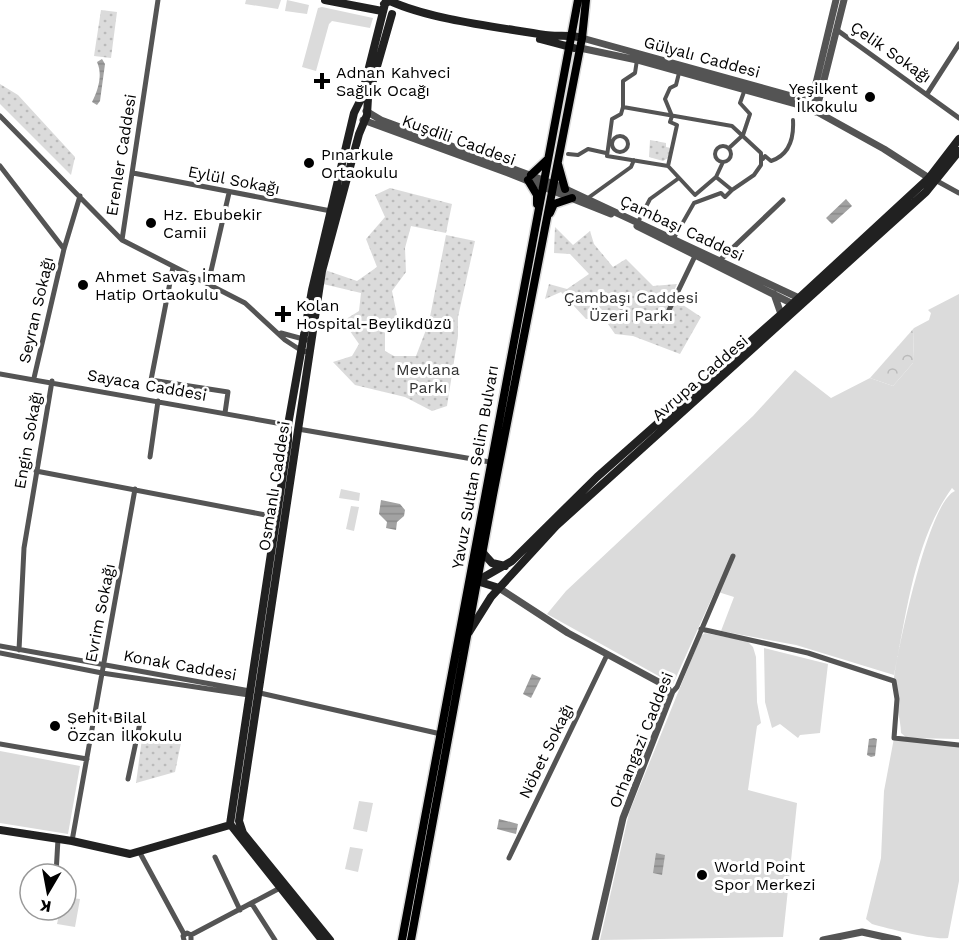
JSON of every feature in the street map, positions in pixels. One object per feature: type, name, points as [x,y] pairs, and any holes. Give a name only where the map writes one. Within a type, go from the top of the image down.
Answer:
[{"type":"main road","points":[[325,0],[384,6],[390,1],[527,32],[582,38]]},
{"type":"main road","points":[[346,0],[384,6],[393,14],[406,13],[580,48]]},
{"type":"main road","name":"Yavuz Sultan Selim Bulvarı","points":[[553,159],[570,36],[578,0]]},
{"type":"main road","name":"Yavuz Sultan Selim Bulvarı","points":[[402,940],[441,734],[474,580],[553,159],[582,38],[586,0]]},
{"type":"main road","name":"Osmanlı Caddesi","points":[[359,112],[393,14],[395,2]]},
{"type":"main road","name":"Osmanlı Caddesi","points":[[234,826],[249,693],[288,426],[305,352],[331,211],[359,112],[384,6]]},
{"type":"main road","points":[[359,112],[363,120]]},
{"type":"main road","name":"Osmanlı Caddesi","points":[[307,340],[322,271],[363,120]]},
{"type":"main road","name":"Avrupa Caddesi","points":[[933,179],[959,139]]},
{"type":"main road","name":"Avrupa Caddesi","points":[[468,634],[483,607],[499,588],[581,501],[933,179],[959,151]]},
{"type":"main road","points":[[542,220],[537,195],[529,178],[553,159],[565,189]]},
{"type":"main road","points":[[542,220],[554,204],[572,198]]},
{"type":"main road","name":"Avrupa Caddesi","points":[[474,580],[505,566],[597,477],[781,314],[798,303]]},
{"type":"main road","name":"Osmanlı Caddesi","points":[[234,826],[260,693],[279,543],[298,428],[305,352]]},
{"type":"main road","points":[[288,426],[298,428]]},
{"type":"main road","name":"Yavuz Sultan Selim Bulvarı","points":[[411,940],[468,634],[474,580],[483,553],[496,460]]},
{"type":"main road","points":[[483,553],[492,562],[505,566]]},
{"type":"main road","points":[[474,580],[499,588]]},
{"type":"main road","points":[[249,693],[254,687],[260,693]]},
{"type":"main road","points":[[0,830],[72,841],[130,854],[234,826]]},
{"type":"main road","points":[[234,826],[322,940]]},
{"type":"main road","points":[[234,826],[330,940]]},
{"type":"street","name":"Erenler Caddesi","points":[[158,0],[122,240],[245,303],[305,352]]},
{"type":"street","points":[[813,110],[836,0]]},
{"type":"street","points":[[813,110],[844,0]]},
{"type":"street","name":"Çelik Sokağı","points":[[837,30],[959,118]]},
{"type":"street","name":"Gülyalı Caddesi","points":[[582,38],[806,100],[813,110]]},
{"type":"street","points":[[927,94],[959,44]]},
{"type":"street","name":"Gülyalı Caddesi","points":[[580,48],[637,60],[813,110],[885,149],[933,179]]},
{"type":"street","points":[[606,153],[612,119],[621,114],[623,107],[623,81],[635,73],[637,60]]},
{"type":"street","points":[[668,166],[677,125],[670,122],[672,116],[665,99],[667,92],[676,85],[680,72]]},
{"type":"street","points":[[729,148],[743,135],[750,114],[740,103],[745,89]]},
{"type":"street","points":[[623,107],[732,126],[761,153],[762,159],[754,175],[725,197],[721,193],[694,203],[674,238]]},
{"type":"street","name":"Kuşdili Caddesi","points":[[359,112],[548,185]]},
{"type":"street","points":[[0,116],[122,240]]},
{"type":"street","name":"Kuşdili Caddesi","points":[[363,120],[492,164]]},
{"type":"street","points":[[762,159],[765,156],[771,161],[777,159],[788,149],[793,120]]},
{"type":"street","points":[[618,151],[627,148],[628,142],[624,137],[617,136],[613,139],[612,145],[618,151],[618,157]]},
{"type":"street","points":[[723,162],[715,157],[716,150],[721,147],[729,148]]},
{"type":"street","points":[[568,154],[578,155],[588,149],[668,166],[695,195],[716,177],[723,162],[731,158],[729,148]]},
{"type":"street","points":[[587,198],[631,167],[634,160]]},
{"type":"street","points":[[0,166],[64,249]]},
{"type":"street","name":"Eylül Sokağı","points":[[133,173],[331,211]]},
{"type":"street","points":[[716,177],[732,190]]},
{"type":"street","points":[[638,222],[650,199],[680,178]]},
{"type":"street","points":[[933,179],[959,193]]},
{"type":"street","name":"Çambaşı Caddesi","points":[[548,185],[587,198],[674,238],[720,260],[798,303]]},
{"type":"street","name":"Çambaşı Caddesi","points":[[548,185],[696,254],[774,294],[798,303]]},
{"type":"street","points":[[208,284],[228,193]]},
{"type":"street","name":"Seyran Sokağı","points":[[34,378],[64,249],[80,196]]},
{"type":"street","points":[[720,260],[783,200]]},
{"type":"street","points":[[669,310],[696,254]]},
{"type":"street","points":[[173,267],[151,380],[228,392],[225,413]]},
{"type":"street","points":[[774,294],[781,314]]},
{"type":"street","points":[[280,332],[307,340]]},
{"type":"street","name":"Sayaca Caddesi","points":[[0,374],[158,400],[288,426]]},
{"type":"street","name":"Engin Sokağı","points":[[19,650],[24,548],[52,381]]},
{"type":"street","points":[[150,457],[158,400]]},
{"type":"street","points":[[298,428],[496,460]]},
{"type":"street","points":[[36,471],[135,489]]},
{"type":"street","name":"Osmanlı Caddesi","points":[[135,489],[276,517]]},
{"type":"street","name":"Evrim Sokağı","points":[[72,841],[135,489]]},
{"type":"street","name":"Orhangazi Caddesi","points":[[595,940],[623,818],[671,694],[677,687],[733,556]]},
{"type":"street","points":[[499,588],[568,633],[656,680],[671,694]]},
{"type":"street","points":[[702,629],[808,653],[894,681],[897,699],[894,738],[959,745]]},
{"type":"street","name":"Konak Caddesi","points":[[0,646],[249,693]]},
{"type":"street","name":"Konak Caddesi","points":[[0,652],[102,673],[249,693]]},
{"type":"street","name":"Nöbet Sokağı","points":[[509,858],[607,655]]},
{"type":"street","points":[[260,693],[441,734]]},
{"type":"street","points":[[94,717],[140,723],[128,778]]},
{"type":"street","points":[[0,744],[87,759]]},
{"type":"street","points":[[57,862],[58,839]]},
{"type":"street","points":[[140,853],[186,938],[280,888]]},
{"type":"street","points":[[215,857],[240,910]]},
{"type":"street","points":[[252,904],[275,940]]},
{"type":"street","points":[[823,940],[862,932],[898,940]]},
{"type":"street","points":[[840,940],[862,936],[885,940]]},
{"type":"green space","points":[[246,0],[281,0],[278,9],[245,4]]},
{"type":"green space","points":[[287,0],[309,5],[307,14],[285,11]]},
{"type":"green space","points":[[318,8],[373,18],[370,28],[332,21],[329,24],[316,71],[302,67]]},
{"type":"green space","points":[[101,10],[117,12],[111,58],[94,56]]},
{"type":"green space","points":[[0,84],[18,95],[75,157],[71,175],[0,104]]},
{"type":"green space","points":[[650,140],[666,143],[666,147],[671,148],[668,158],[663,161],[649,157]]},
{"type":"green space","name":"Mevlana Parkı","points":[[390,188],[452,204],[446,233],[411,226],[405,248],[406,272],[392,291],[397,315],[385,332],[385,351],[394,356],[416,356],[429,322],[446,235],[475,241],[458,317],[458,336],[447,406],[432,411],[405,397],[355,385],[333,362],[352,356],[359,344],[343,321],[359,311],[361,293],[323,284],[325,270],[357,281],[377,267],[366,239],[385,217],[375,195]]},
{"type":"green space","name":"Çambaşı Caddesi Üzeri Parkı","points":[[555,227],[573,245],[590,231],[594,244],[613,267],[626,259],[653,286],[677,284],[671,297],[701,317],[680,354],[633,336],[615,334],[603,317],[586,319],[561,292],[545,299],[549,284],[567,289],[589,274],[570,254],[554,253]]},
{"type":"green space","points":[[959,294],[959,739],[907,738],[901,733],[894,685],[908,608],[925,546],[945,501],[955,491],[952,488],[939,509],[920,554],[908,602],[894,675],[796,645],[721,631],[734,597],[715,591],[673,684],[547,614],[566,591],[753,416],[795,370],[831,398],[870,378],[893,386],[913,363],[914,328],[929,320],[931,313],[928,310]]},
{"type":"green space","points":[[914,328],[913,363],[893,386],[870,378]]},
{"type":"green space","points":[[341,489],[360,493],[359,501],[339,498]]},
{"type":"green space","points":[[351,506],[359,507],[354,531],[346,529]]},
{"type":"green space","name":"World Point Spor Merkezi","points":[[705,633],[747,641],[753,647],[756,657],[757,702],[761,723],[757,726],[748,790],[797,803],[783,937],[600,940],[629,813],[701,636]]},
{"type":"green space","points":[[764,648],[828,664],[820,733],[800,735],[798,738],[780,724],[772,728],[765,702]]},
{"type":"green space","points":[[143,731],[182,738],[175,772],[136,783]]},
{"type":"green space","points":[[894,738],[959,745],[959,881],[948,938],[900,931],[872,924],[866,919],[881,858],[884,791]]},
{"type":"green space","points":[[0,751],[80,766],[68,834],[0,823]]},
{"type":"green space","points":[[359,801],[373,803],[367,832],[353,829]]},
{"type":"green space","points":[[350,847],[363,849],[358,872],[345,869]]},
{"type":"green space","points":[[57,922],[76,922],[75,927],[57,924]]},
{"type":"shaded area","points":[[102,59],[105,64],[100,101],[97,105],[92,102],[99,82],[100,72],[97,62]]},
{"type":"shaded area","points":[[846,199],[852,206],[832,224],[826,218]]},
{"type":"shaded area","points":[[381,500],[400,504],[405,510],[404,516],[397,522],[396,530],[386,528],[387,522],[379,514]]},
{"type":"shaded area","points":[[532,674],[541,678],[531,698],[523,694]]},
{"type":"shaded area","points":[[869,739],[877,739],[875,756],[871,757],[867,755]]},
{"type":"shaded area","points":[[499,819],[518,824],[516,834],[497,829]]},
{"type":"shaded area","points":[[656,853],[665,855],[662,875],[653,873]]},
{"type":"place","name":"Adnan Kahveci Sağlık Ocağı","points":[[322,81]]},
{"type":"place","name":"Yeşilkent İlkokulu","points":[[870,97]]},
{"type":"place","name":"Pınarkule Ortaokulu","points":[[309,163]]},
{"type":"place","name":"Hz. Ebubekir Camii","points":[[151,223]]},
{"type":"place","name":"Ahmet Savaş İmam Hatip Ortaokulu","points":[[83,285]]},
{"type":"place","name":"Kolan Hospital-Beylikdüzü","points":[[283,314]]},
{"type":"place","name":"Şehit Bilal Özcan İlkokulu","points":[[55,726]]},
{"type":"place","name":"World Point Spor Merkezi","points":[[702,875]]}]
